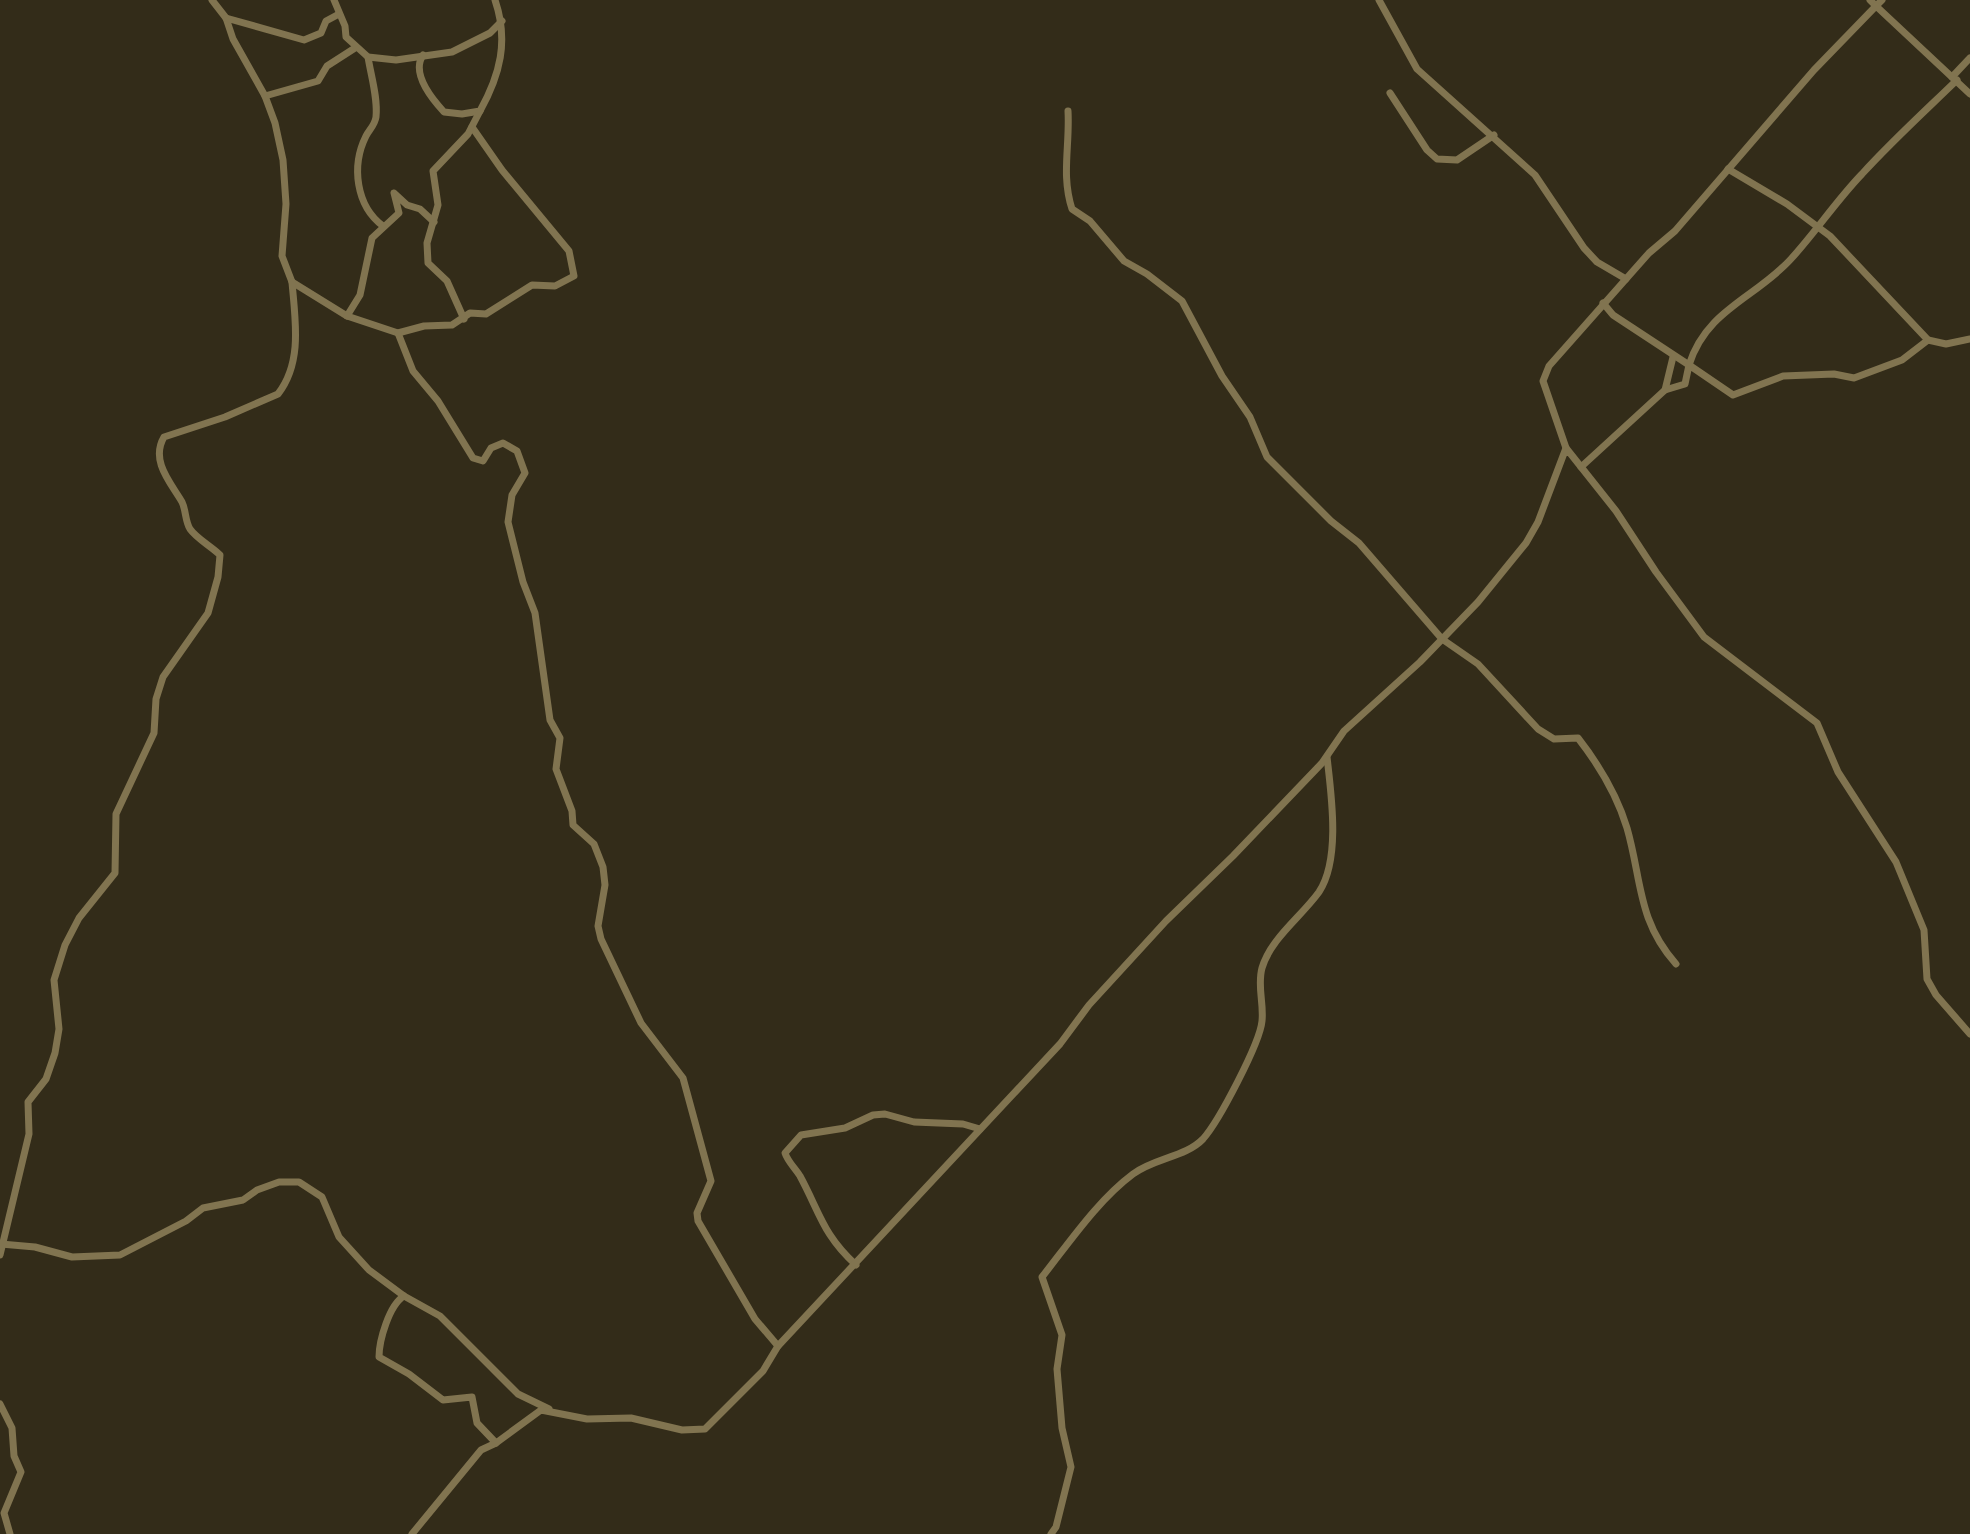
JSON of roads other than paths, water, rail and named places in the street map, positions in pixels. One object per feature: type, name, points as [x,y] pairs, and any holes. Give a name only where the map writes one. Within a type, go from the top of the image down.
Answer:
[{"type":"street","points":[[0,1255],[25,1159],[29,1134],[28,1102],[46,1079],[58,1040],[59,1004],[54,980],[61,958],[79,918],[116,873],[116,814],[153,733],[156,699],[163,677],[206,617],[218,577],[220,555],[191,530],[183,504],[166,481],[160,455],[161,440],[278,394],[293,359],[298,335],[292,282],[281,253],[286,204],[284,160],[275,123],[261,84],[233,39],[226,18],[212,0]]},
{"type":"street","points":[[334,0],[345,26],[345,36],[355,48],[368,57],[382,61],[452,52],[489,33],[502,21]]},
{"type":"street","points":[[464,319],[447,281],[428,263],[426,243],[438,205],[433,171],[472,127],[494,85],[501,62],[502,21],[495,0]]},
{"type":"street","points":[[1379,0],[1417,69],[1494,135],[1535,175],[1584,248],[1597,262],[1626,279]]},
{"type":"street","points":[[1970,94],[1876,2],[1675,231],[1658,244],[1603,303],[1549,366],[1542,381],[1566,448],[1704,637],[1817,723],[1838,772],[1896,862],[1924,930],[1927,979],[1936,995],[1970,1034]]},
{"type":"street","points":[[226,18],[304,40],[321,33],[326,22],[339,14]]},
{"type":"street","points":[[265,96],[318,81],[327,66],[355,48]]},
{"type":"street","points":[[423,55],[419,71],[432,96],[444,111],[462,114],[480,111]]},
{"type":"street","points":[[368,57],[370,78],[376,96],[376,118],[365,139],[357,187],[372,218],[383,226]]},
{"type":"street","points":[[1581,467],[1665,390],[1685,384],[1694,347],[1706,330],[1742,297],[1772,278],[1861,174],[1954,79],[1970,58]]},
{"type":"street","points":[[1390,93],[1427,150],[1437,159],[1457,160],[1494,135]]},
{"type":"street","points":[[1068,111],[1069,153],[1064,177],[1072,209],[1090,220],[1124,261],[1147,274],[1182,301],[1222,376],[1250,416],[1267,457],[1331,522],[1359,543],[1442,639],[1478,664],[1538,729],[1554,739],[1578,738],[1608,783],[1627,828],[1648,923],[1661,947],[1676,964]]},
{"type":"street","points":[[292,282],[346,316],[398,333],[424,326],[452,325],[470,313],[486,314],[532,285],[555,286],[574,276],[569,251],[502,170],[472,127]]},
{"type":"street","points":[[1728,169],[1787,205],[1830,236],[1928,340],[1946,344],[1970,339]]},
{"type":"street","points":[[346,316],[359,295],[372,238],[399,213],[395,193],[433,222]]},
{"type":"street","points":[[1825,219],[1830,236]]},
{"type":"street","points":[[1603,303],[1613,314],[1673,357],[1733,395],[1783,376],[1834,374],[1854,377],[1902,360],[1928,340]]},
{"type":"street","points":[[398,333],[413,371],[438,401],[473,458],[478,462],[486,460],[491,448],[503,443],[513,448],[522,461],[525,473],[509,504],[510,535],[535,613],[550,720],[561,738],[556,762],[557,777],[566,794],[573,825],[594,844],[603,867],[605,885],[598,926],[601,939],[641,1023],[683,1079],[688,1090],[690,1110],[711,1181],[697,1213],[698,1221],[755,1319],[778,1346]]},
{"type":"street","points":[[1665,390],[1673,357]]},
{"type":"street","points":[[412,1534],[481,1450],[496,1443],[541,1410],[587,1419],[631,1418],[693,1432],[705,1429],[762,1371],[778,1346],[1060,1044],[1089,1005],[1166,921],[1233,856],[1327,756],[1344,731],[1478,602],[1525,543],[1548,499],[1566,448]]},
{"type":"street","points":[[1051,1534],[1056,1527],[1071,1467],[1062,1428],[1057,1369],[1062,1335],[1042,1277],[1110,1195],[1133,1173],[1192,1149],[1211,1127],[1259,1035],[1262,1015],[1262,967],[1277,941],[1320,890],[1331,849],[1334,819],[1327,756]]},
{"type":"street","points":[[856,1265],[825,1231],[799,1175],[787,1158],[785,1153],[794,1142],[812,1131],[845,1128],[873,1115],[885,1114],[914,1122],[963,1124],[980,1129]]},
{"type":"street","points":[[1,1244],[35,1247],[79,1258],[128,1253],[202,1208],[243,1200],[257,1190],[279,1182],[299,1182],[322,1197],[340,1237],[369,1270],[404,1296],[440,1316],[518,1394],[554,1412]]},
{"type":"street","points":[[404,1296],[398,1299],[388,1321],[379,1357],[409,1374],[443,1400],[472,1397],[477,1423],[496,1443]]},
{"type":"street","points":[[0,1404],[12,1428],[14,1456],[21,1472],[4,1513],[10,1534]]}]
